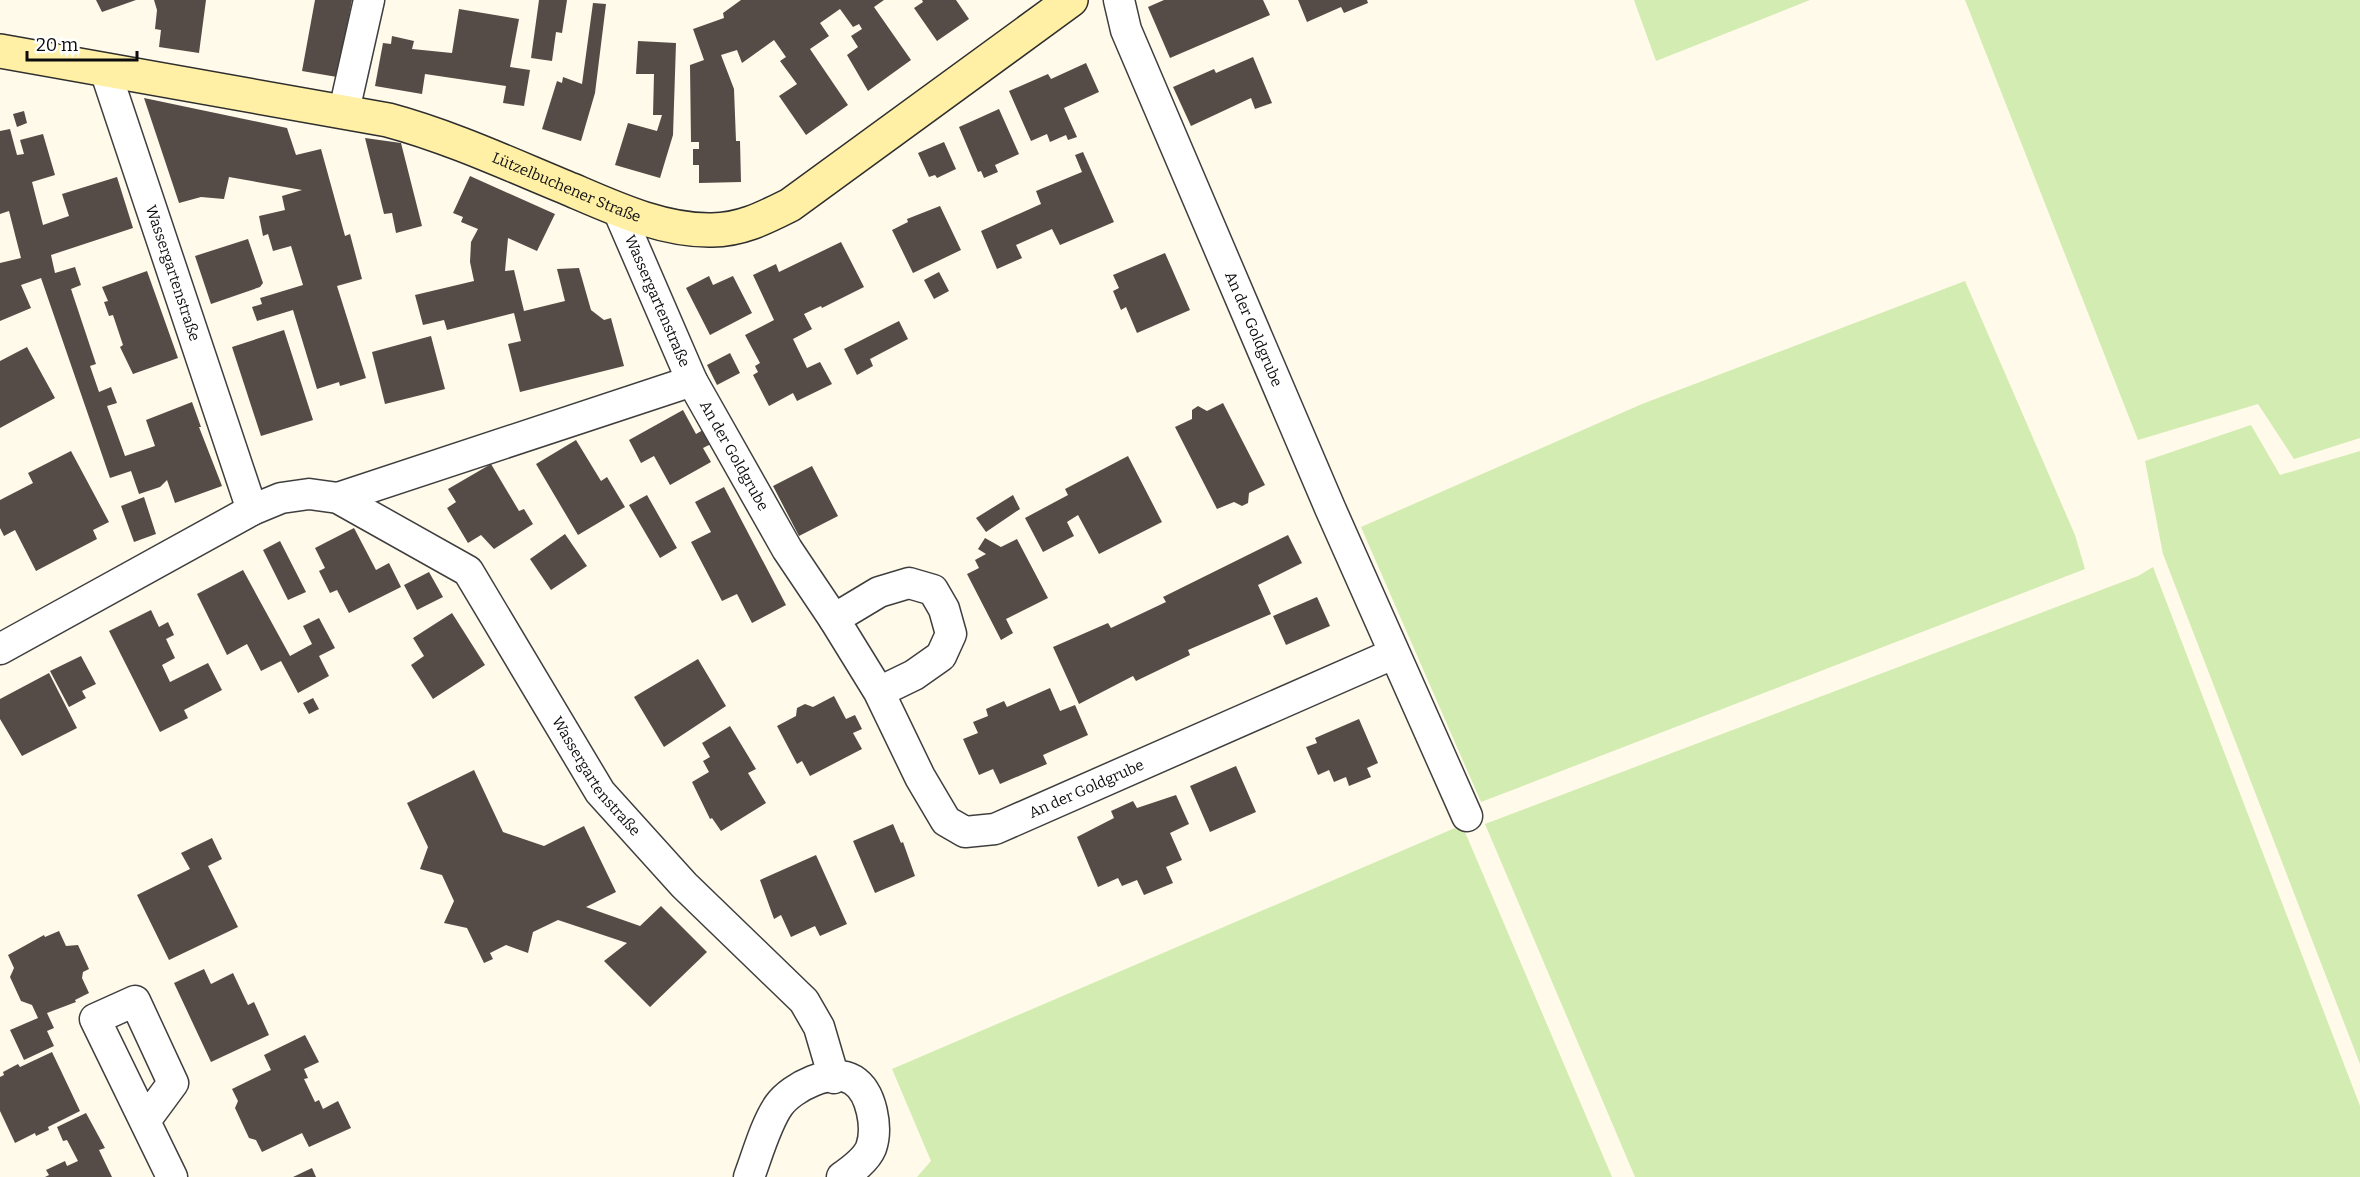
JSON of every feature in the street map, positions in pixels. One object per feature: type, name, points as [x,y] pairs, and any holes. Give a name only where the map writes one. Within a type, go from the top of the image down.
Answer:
[{"type":"main road","name":"Lützelbuchener Straße","points":[[0,51],[388,120],[444,137],[618,210],[687,230],[738,228],[790,205],[1071,0]]},
{"type":"street","points":[[344,111],[369,0]]},
{"type":"street","name":"An der Goldgrube","points":[[1119,0],[1131,41],[1393,654],[1467,816]]},
{"type":"street","name":"Wassergartenstraße","points":[[105,70],[252,510]]},
{"type":"street","name":"Wassergartenstraße","points":[[338,498],[692,381],[618,210]]},
{"type":"street","name":"An der Goldgrube","points":[[692,381],[787,549],[879,692],[920,777],[946,821],[965,832],[995,829],[1393,654]]},
{"type":"street","name":"Wassergartenstraße","points":[[0,649],[252,510],[281,498],[309,494],[338,498],[468,571],[600,792],[684,885],[804,1000],[819,1027],[834,1078]]},
{"type":"street","points":[[834,619],[879,592],[909,584],[933,590],[944,609],[951,634],[941,656],[914,675],[879,692]]},
{"type":"street","points":[[749,1177],[777,1107],[789,1093],[817,1079],[834,1078],[851,1079],[863,1089],[871,1107],[871,1148],[861,1161],[842,1177]]},
{"type":"street","points":[[145,1121],[172,1177]]},
{"type":"green space","points":[[1634,0],[1810,0],[1656,61]]},
{"type":"green space","points":[[1965,0],[2360,0],[2360,438],[2294,459],[2258,404],[2138,440]]},
{"type":"green space","points":[[1965,281],[2075,535],[2085,569],[1481,802],[1361,527],[1642,404]]},
{"type":"green space","points":[[2251,425],[2280,475],[2360,451],[2360,1064],[2163,554],[2145,461]]},
{"type":"green space","points":[[2153,567],[2360,1106],[2360,1177],[1635,1177],[1485,824],[2138,576]]},
{"type":"green space","points":[[1462,825],[1612,1177],[917,1177],[931,1161],[892,1069]]},
{"type":"building","points":[[96,0],[136,0],[102,12]]},
{"type":"building","points":[[154,0],[206,0],[199,53],[159,47],[161,30],[155,29],[157,10]]},
{"type":"building","points":[[315,0],[352,0],[337,77],[302,71]]},
{"type":"building","points":[[539,0],[567,0],[562,33],[556,32],[552,61],[531,58]]},
{"type":"building","points":[[741,0],[884,0],[874,7],[911,60],[868,91],[847,55],[858,47],[851,36],[862,29],[859,24],[853,27],[840,9],[820,23],[829,36],[810,49],[848,105],[806,135],[779,96],[797,84],[780,61],[786,57],[774,40],[742,63],[737,50],[721,55],[734,89],[736,141],[740,141],[741,182],[699,183],[699,165],[693,165],[693,149],[699,149],[699,142],[691,142],[690,65],[704,60],[693,29],[724,18],[723,13]]},
{"type":"building","points":[[922,0],[956,0],[969,19],[937,41],[914,8],[923,2]]},
{"type":"building","points":[[1164,0],[1263,0],[1270,15],[1170,58],[1148,7]]},
{"type":"building","points":[[1298,0],[1367,0],[1368,3],[1344,13],[1341,7],[1307,22]]},
{"type":"building","points":[[593,3],[606,4],[595,93],[581,141],[542,129],[557,81],[562,83],[563,77],[582,84]]},
{"type":"building","points":[[459,9],[519,19],[510,67],[530,70],[524,106],[503,103],[506,86],[425,74],[422,94],[375,86],[383,43],[391,44],[392,36],[414,41],[412,49],[452,53]]},
{"type":"building","points":[[638,41],[676,43],[673,135],[660,178],[615,165],[628,123],[657,131],[662,115],[653,115],[654,74],[636,74]]},
{"type":"building","points":[[1253,57],[1272,103],[1255,109],[1251,98],[1191,126],[1173,87],[1214,69],[1216,73]]},
{"type":"building","points":[[1086,63],[1099,92],[1064,108],[1077,137],[1068,140],[1066,135],[1050,142],[1047,134],[1031,141],[1009,91],[1048,74],[1051,79]]},
{"type":"building","points":[[144,98],[287,128],[296,155],[321,149],[345,236],[350,234],[362,279],[337,286],[366,378],[340,386],[339,382],[317,389],[293,310],[257,321],[252,307],[262,304],[260,298],[303,285],[291,246],[273,251],[268,234],[263,236],[259,216],[285,210],[282,196],[302,190],[229,177],[224,199],[201,197],[179,203]]},
{"type":"building","points":[[999,109],[1019,154],[995,165],[998,172],[984,178],[981,171],[978,172],[959,127]]},
{"type":"building","points":[[24,111],[27,123],[17,127],[13,114]]},
{"type":"building","points":[[10,129],[17,155],[24,154],[20,140],[43,134],[55,175],[32,182],[43,225],[69,216],[62,194],[117,177],[133,228],[51,255],[55,273],[75,267],[81,285],[71,289],[96,364],[90,366],[99,392],[111,387],[117,403],[107,406],[125,456],[155,446],[146,420],[192,402],[201,427],[199,427],[222,486],[175,503],[167,480],[160,487],[139,494],[131,471],[110,478],[41,278],[21,285],[31,308],[0,321],[0,263],[21,258],[9,211],[0,214],[0,131]]},
{"type":"building","points":[[365,138],[401,143],[422,226],[396,233],[392,213],[384,214]]},
{"type":"building","points":[[944,142],[956,169],[937,178],[935,175],[929,177],[918,153]]},
{"type":"building","points":[[1083,152],[1114,222],[1060,245],[1052,229],[1016,245],[1022,258],[997,269],[981,231],[1041,204],[1036,191],[1082,172],[1075,155]]},
{"type":"building","points":[[470,176],[555,214],[537,251],[508,238],[505,271],[514,270],[524,311],[565,301],[557,269],[579,268],[591,310],[604,320],[611,318],[624,366],[520,392],[508,344],[521,341],[514,313],[447,330],[444,320],[423,325],[415,295],[474,281],[470,262],[471,242],[478,229],[461,222],[463,217],[453,213]]},
{"type":"building","points":[[940,206],[961,250],[913,273],[892,230],[908,222],[907,219]]},
{"type":"building","points":[[248,239],[263,283],[260,287],[211,304],[195,256]]},
{"type":"building","points":[[841,242],[864,287],[822,308],[821,306],[804,314],[812,329],[793,339],[807,368],[820,362],[832,384],[797,401],[793,393],[769,406],[753,375],[758,372],[755,366],[760,363],[745,335],[774,320],[753,275],[776,264],[779,272]]},
{"type":"building","points":[[1165,253],[1190,310],[1137,333],[1126,307],[1121,310],[1113,291],[1119,288],[1113,275]]},
{"type":"building","points":[[147,271],[178,358],[133,374],[120,347],[123,345],[113,315],[109,316],[104,302],[108,301],[102,287]]},
{"type":"building","points":[[939,272],[949,291],[934,299],[924,280]]},
{"type":"building","points":[[709,276],[713,285],[733,276],[752,313],[710,335],[686,288]]},
{"type":"building","points":[[899,321],[908,339],[870,359],[873,366],[857,375],[844,349]]},
{"type":"building","points":[[284,330],[313,420],[261,436],[232,347]]},
{"type":"building","points":[[431,336],[445,389],[385,404],[372,352]]},
{"type":"building","points":[[27,347],[55,398],[0,428],[0,361]]},
{"type":"building","points":[[730,353],[740,373],[717,385],[707,365]]},
{"type":"building","points":[[1223,403],[1265,485],[1249,493],[1248,503],[1242,506],[1234,502],[1217,509],[1175,427],[1192,419],[1192,410],[1198,406],[1207,411]]},
{"type":"building","points":[[683,410],[696,434],[703,430],[711,444],[703,448],[711,462],[670,485],[654,456],[641,463],[629,440]]},
{"type":"building","points":[[576,440],[601,481],[607,477],[625,507],[578,535],[536,464]]},
{"type":"building","points":[[71,451],[109,522],[93,530],[97,539],[36,571],[15,530],[4,536],[0,528],[0,500],[33,483],[28,473]]},
{"type":"building","points":[[1128,456],[1162,522],[1099,554],[1078,515],[1067,522],[1074,536],[1043,552],[1025,518],[1068,495],[1065,489]]},
{"type":"building","points":[[491,464],[519,511],[524,509],[533,524],[494,549],[481,535],[468,543],[447,508],[456,502],[448,489]]},
{"type":"building","points":[[812,466],[838,516],[799,536],[773,486]]},
{"type":"building","points":[[724,487],[786,605],[752,623],[737,594],[722,601],[691,542],[711,532],[695,502]]},
{"type":"building","points":[[647,495],[677,548],[660,558],[629,505]]},
{"type":"building","points":[[1013,495],[1020,509],[986,532],[976,518]]},
{"type":"building","points":[[144,497],[156,534],[134,542],[121,506]]},
{"type":"building","points":[[354,528],[376,570],[389,563],[401,587],[349,613],[337,590],[330,593],[319,571],[325,568],[315,548]]},
{"type":"building","points":[[565,534],[587,566],[551,590],[530,559]]},
{"type":"building","points":[[1288,535],[1302,563],[1258,585],[1271,614],[1188,650],[1190,655],[1136,681],[1133,676],[1079,704],[1053,647],[1108,623],[1111,628],[1166,602],[1163,597]]},
{"type":"building","points":[[985,538],[1001,547],[1017,539],[1048,598],[1006,619],[1013,633],[1001,640],[967,574],[979,568],[975,560],[986,554],[978,549]]},
{"type":"building","points":[[280,541],[306,592],[288,600],[263,550]]},
{"type":"building","points":[[243,570],[290,656],[312,644],[303,626],[319,618],[335,648],[319,656],[329,676],[298,693],[281,661],[261,671],[247,644],[227,655],[197,594]]},
{"type":"building","points":[[429,572],[443,597],[417,610],[404,585]]},
{"type":"building","points":[[1317,597],[1330,626],[1286,645],[1273,616]]},
{"type":"building","points":[[151,610],[159,627],[168,622],[174,635],[166,639],[175,658],[162,665],[170,682],[208,663],[222,690],[184,710],[188,718],[160,732],[109,631]]},
{"type":"building","points":[[452,613],[485,665],[433,699],[411,665],[424,656],[413,638]]},
{"type":"building","points":[[81,656],[96,684],[82,691],[86,698],[69,707],[50,671]]},
{"type":"building","points":[[698,659],[726,706],[664,747],[634,697]]},
{"type":"building","points":[[49,673],[77,728],[22,756],[0,719],[0,699]]},
{"type":"building","points":[[1050,688],[1060,711],[1075,705],[1088,735],[1043,755],[1047,764],[1000,784],[993,769],[979,775],[963,739],[978,733],[973,722],[988,716],[986,709],[1004,701],[1007,707]]},
{"type":"building","points":[[834,696],[846,719],[855,715],[862,729],[853,733],[862,749],[810,776],[802,761],[797,764],[777,726],[796,716],[797,708],[805,704],[813,707]]},
{"type":"building","points":[[313,698],[319,709],[309,714],[303,703]]},
{"type":"building","points":[[1359,719],[1378,763],[1367,768],[1371,777],[1349,786],[1346,777],[1334,782],[1329,770],[1318,775],[1306,747],[1317,743],[1315,738]]},
{"type":"building","points":[[730,726],[756,769],[748,773],[766,803],[721,831],[712,818],[710,819],[692,782],[709,772],[703,761],[710,757],[702,743]]},
{"type":"building","points":[[1236,766],[1256,812],[1210,832],[1190,786]]},
{"type":"building","points":[[474,770],[503,832],[544,846],[584,826],[616,892],[586,907],[640,926],[661,906],[707,952],[650,1007],[604,961],[627,943],[558,920],[533,932],[528,953],[506,945],[490,953],[493,959],[484,963],[467,928],[444,923],[454,901],[442,875],[420,869],[428,847],[407,803]]},
{"type":"building","points":[[1176,795],[1189,824],[1170,833],[1182,860],[1166,867],[1173,883],[1144,895],[1137,880],[1122,886],[1118,878],[1098,887],[1077,837],[1114,818],[1111,811],[1133,801],[1137,808]]},
{"type":"building","points":[[893,824],[901,843],[903,842],[915,876],[875,893],[853,841]]},
{"type":"building","points":[[212,838],[222,859],[208,866],[238,927],[169,960],[137,895],[190,869],[181,853]]},
{"type":"building","points":[[816,855],[847,924],[820,936],[815,926],[791,937],[781,915],[774,919],[760,880]]},
{"type":"building","points":[[59,931],[66,946],[78,945],[89,969],[83,972],[82,978],[89,993],[75,1000],[76,1002],[47,1013],[54,1028],[47,1031],[54,1046],[24,1060],[10,1030],[38,1018],[32,1005],[21,1001],[10,977],[14,968],[8,955],[44,935],[45,937]]},
{"type":"building","points":[[204,969],[211,984],[233,973],[248,1005],[254,1002],[269,1035],[211,1062],[174,983]]},
{"type":"building","points":[[305,1035],[319,1062],[304,1069],[308,1078],[304,1079],[315,1102],[319,1100],[323,1109],[338,1101],[351,1128],[309,1147],[302,1133],[262,1152],[256,1140],[249,1138],[235,1108],[238,1101],[232,1089],[271,1070],[264,1055]]},
{"type":"building","points":[[52,1052],[80,1111],[48,1127],[49,1130],[36,1136],[35,1133],[15,1143],[0,1111],[0,1077],[4,1075],[3,1072],[18,1064],[20,1067]]},
{"type":"building","points":[[86,1113],[105,1148],[99,1150],[112,1177],[45,1177],[49,1175],[46,1170],[65,1161],[67,1166],[78,1161],[67,1140],[63,1141],[57,1127]]},
{"type":"building","points":[[312,1168],[316,1177],[293,1177]]}]
